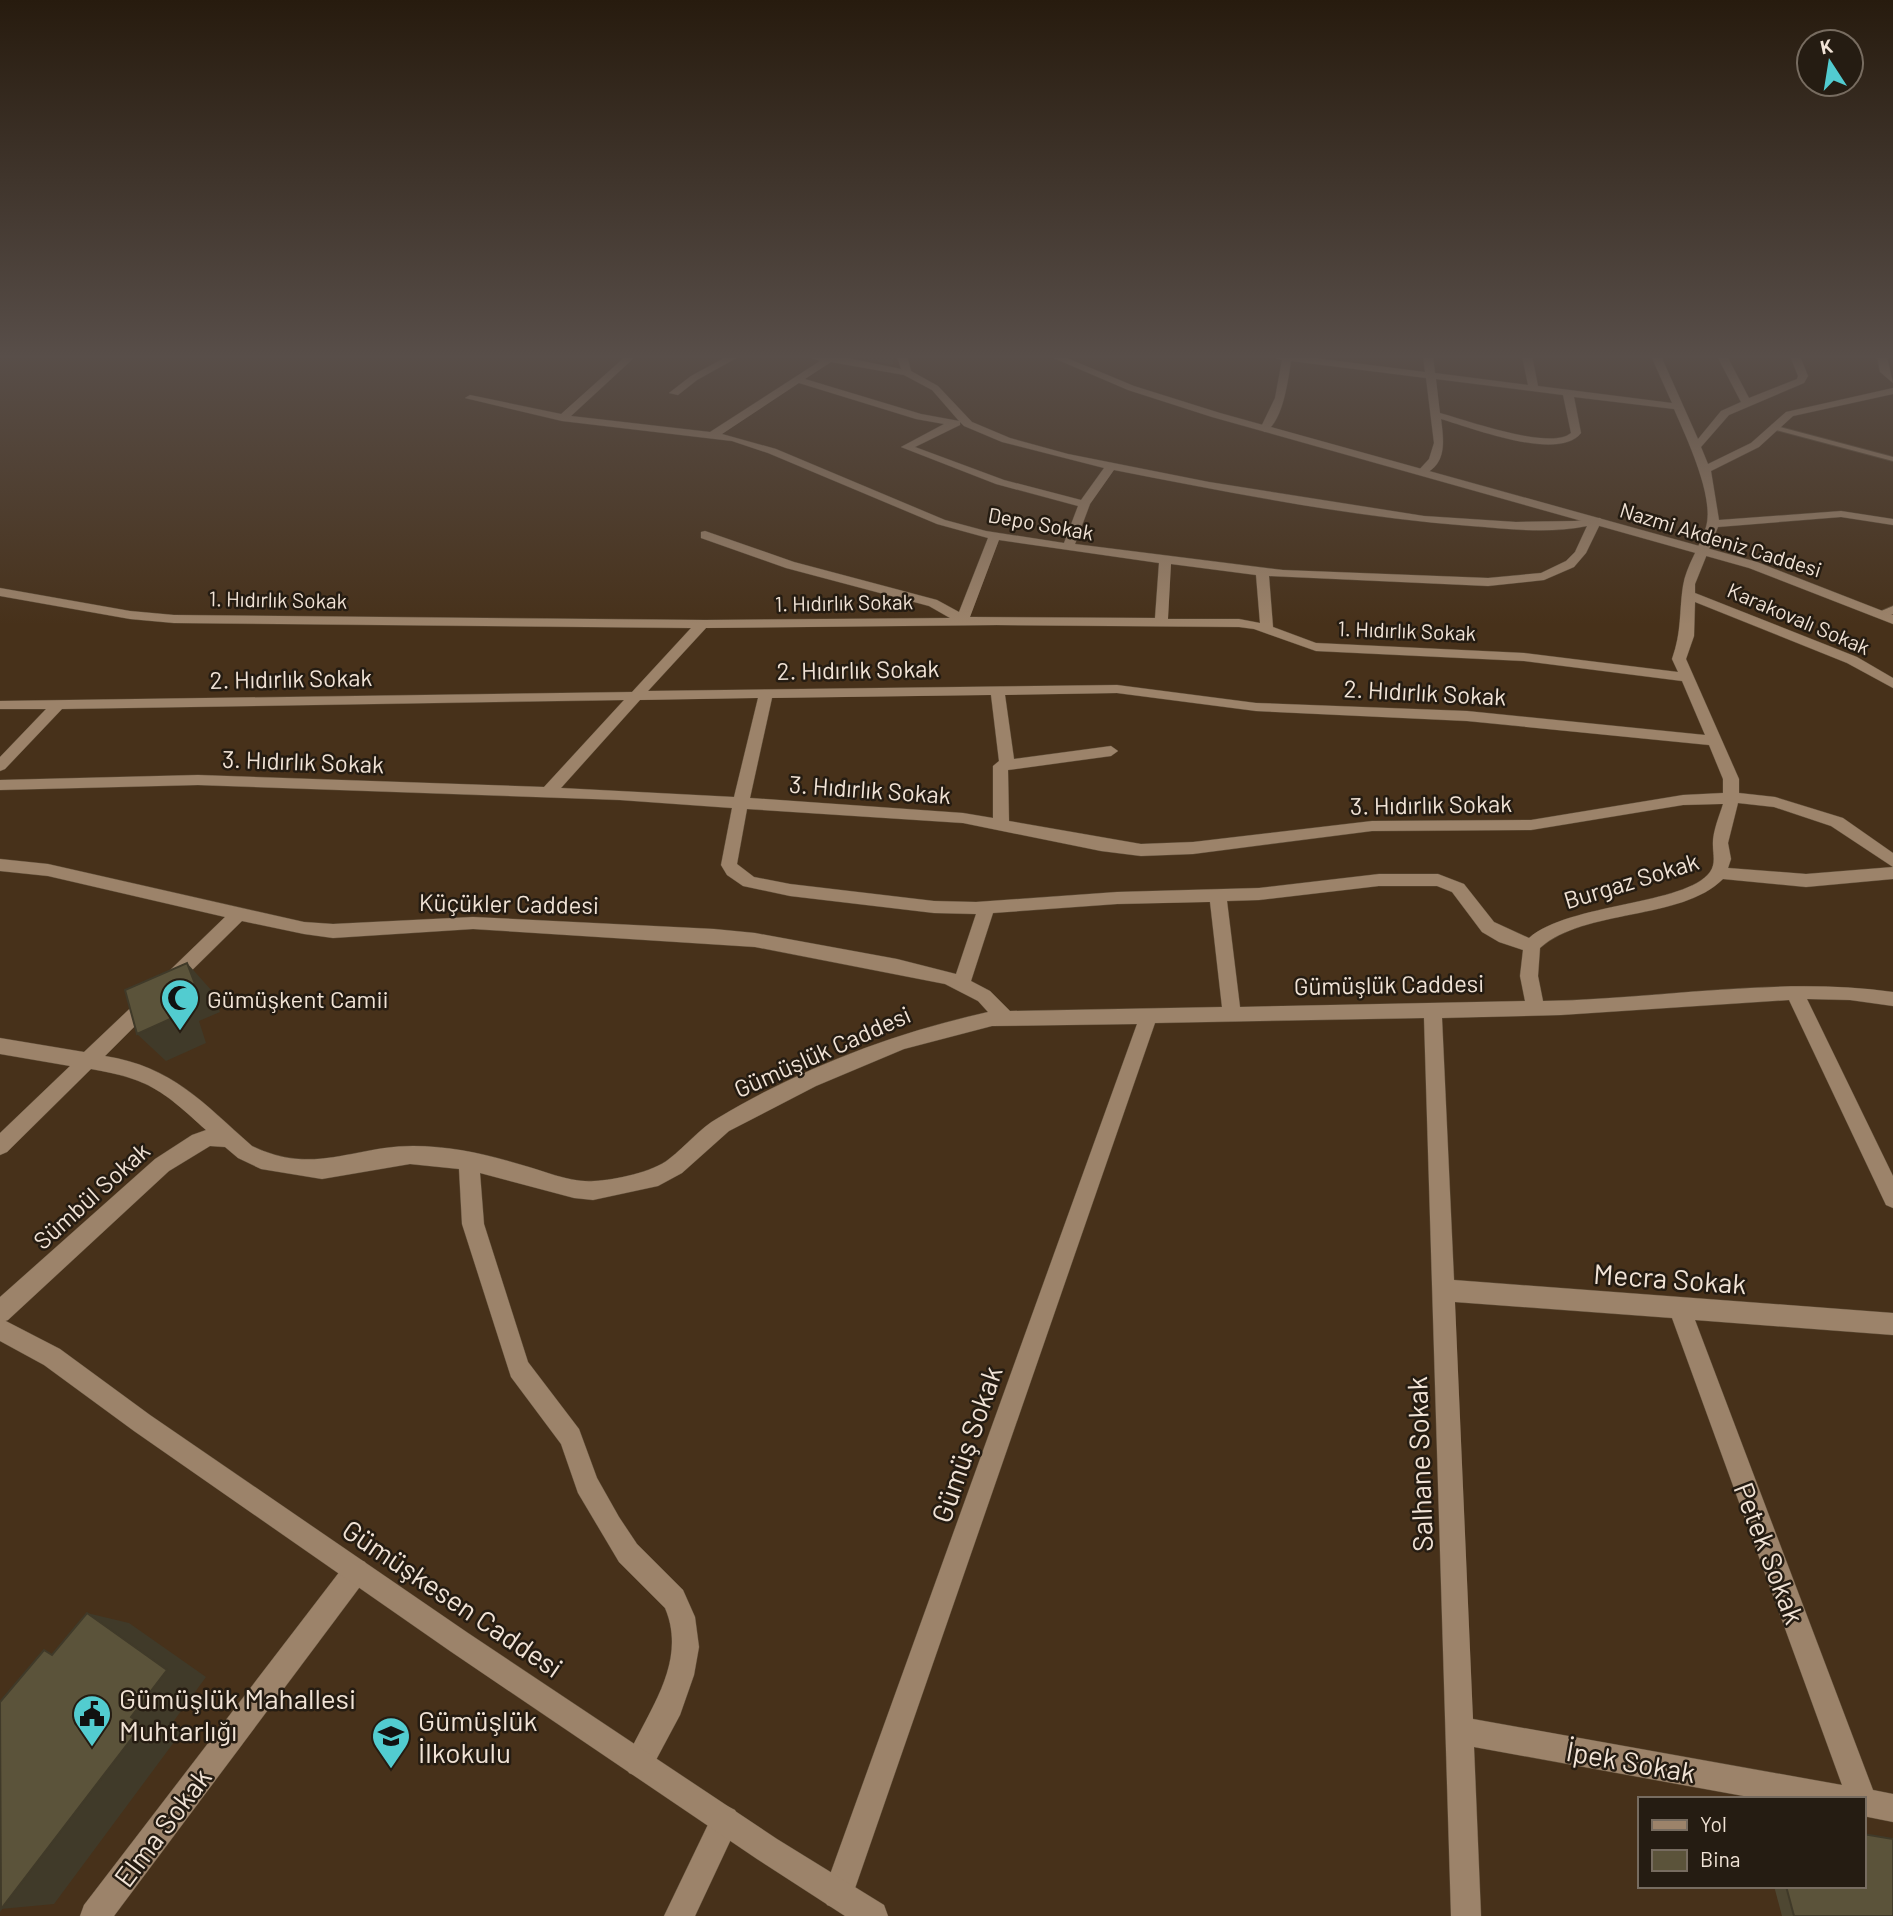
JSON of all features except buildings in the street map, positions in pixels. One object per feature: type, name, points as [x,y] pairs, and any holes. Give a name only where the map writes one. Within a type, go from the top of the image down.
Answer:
[{"type":"street","name":"Depo Sokak","points":[[758,445],[941,522],[995,536],[1068,548],[1262,571],[1488,582],[1544,576],[1570,565],[1580,553],[1596,520]]},
{"type":"street","points":[[909,445],[906,447],[1000,482],[1084,504]]},
{"type":"street","points":[[1027,445],[1111,466],[1209,485],[1447,522],[1552,526],[1576,525],[1596,520]]},
{"type":"street","name":"Nazmi Akdeniz Caddesi","points":[[1325,445],[1704,550],[1886,612],[1893,620]]},
{"type":"street","points":[[1422,472],[1439,454],[1438,445]]},
{"type":"street","points":[[1704,470],[1754,445]]},
{"type":"street","points":[[1696,447],[1710,493],[1713,524],[1704,550],[1692,572],[1687,594],[1687,636],[1679,659],[1731,779],[1732,797],[1720,843],[1723,859],[1719,873]]},
{"type":"street","points":[[1068,548],[1084,504],[1111,466]]},
{"type":"street","points":[[1713,524],[1834,514],[1893,522]]},
{"type":"street","points":[[705,535],[790,565],[933,603],[948,609],[962,621],[995,536]]},
{"type":"street","points":[[1161,622],[1165,560]]},
{"type":"street","points":[[1262,571],[1267,629]]},
{"type":"street","name":"1. Hıdırlık Sokak","points":[[0,592],[150,618],[702,624],[962,621],[1248,623],[1294,643],[1316,648],[1524,657],[1685,677]]},
{"type":"street","name":"Karakovalı Sokak","points":[[1687,594],[1829,650],[1893,684]]},
{"type":"street","points":[[548,792],[702,624]]},
{"type":"street","name":"2. Hıdırlık Sokak","points":[[0,705],[1117,689],[1256,707],[1467,716],[1714,741]]},
{"type":"street","points":[[997,691],[1007,765]]},
{"type":"street","points":[[766,693],[729,865],[739,878],[790,890],[889,903],[987,907],[1295,890],[1379,880],[1438,880],[1458,888],[1488,927],[1505,937],[1532,946],[1529,976],[1535,1009]]},
{"type":"street","points":[[0,766],[58,704]]},
{"type":"street","points":[[1001,824],[1000,766],[1111,751]]},
{"type":"street","name":"3. Hıdırlık Sokak","points":[[0,785],[198,780],[548,792],[929,815],[1001,824],[1124,849],[1173,849],[1372,826],[1531,824],[1683,800],[1732,797]]},
{"type":"street","points":[[1732,797],[1760,799],[1822,816],[1837,822],[1893,861]]},
{"type":"street","name":"Küçükler Caddesi","points":[[0,865],[48,870],[98,880],[303,928],[333,930],[473,923],[714,936],[897,966],[962,983],[984,996],[1005,1018]]},
{"type":"street","name":"Burgaz Sokak","points":[[1532,946],[1553,930],[1681,895],[1707,885],[1719,873],[1757,879],[1833,880],[1893,873]]},
{"type":"street","points":[[1217,895],[1232,1013]]},
{"type":"street","points":[[962,983],[987,907]]},
{"type":"street","points":[[0,1146],[239,914]]},
{"type":"street","points":[[1795,993],[1893,1198]]},
{"type":"street","name":"Gümüşlük Caddesi","points":[[0,1046],[88,1060],[150,1075],[177,1092],[226,1138],[261,1160],[301,1169],[322,1170],[410,1155],[468,1160],[574,1189],[593,1191],[658,1177],[675,1167],[722,1125],[809,1080],[922,1035],[964,1024],[1005,1018],[1149,1014],[1535,1009],[1795,993],[1850,993],[1893,999]]},
{"type":"street","name":"Salhane Sokak","points":[[1433,1009],[1466,1916]]},
{"type":"street","name":"Gümüş Sokak","points":[[838,1894],[1149,1014]]},
{"type":"street","name":"Sümbül Sokak","points":[[0,1312],[162,1165],[199,1141],[211,1137],[226,1138]]},
{"type":"street","points":[[468,1160],[476,1237],[519,1370],[571,1437],[591,1493],[610,1526],[628,1553],[674,1599],[682,1617],[685,1647],[680,1675],[670,1704],[639,1763]]},
{"type":"street","name":"Mecra Sokak","points":[[1443,1290],[1893,1324]]},
{"type":"street","name":"Petek Sokak","points":[[1679,1308],[1862,1797]]},
{"type":"street","name":"Gümüşkesen Caddesi","points":[[0,1329],[52,1357],[142,1423],[356,1571],[639,1763],[873,1916]]},
{"type":"street","name":"Elma Sokak","points":[[95,1916],[356,1571]]},
{"type":"street","name":"İpek Sokak","points":[[1460,1731],[1831,1797]]},
{"type":"street","points":[[1865,1801],[1893,1808]]},
{"type":"street","points":[[679,1916],[725,1820]]},
{"type":"lane","points":[[1841,445],[1893,459]]},
{"type":"place","name":"Gümüşkent Camii","points":[[180,1032]]},
{"type":"place","name":"Gümüşlük Mahallesi Muhtarlığı","points":[[92,1748]]},
{"type":"place","name":"Gümüşlük İlkokulu","points":[[391,1770]]}]
